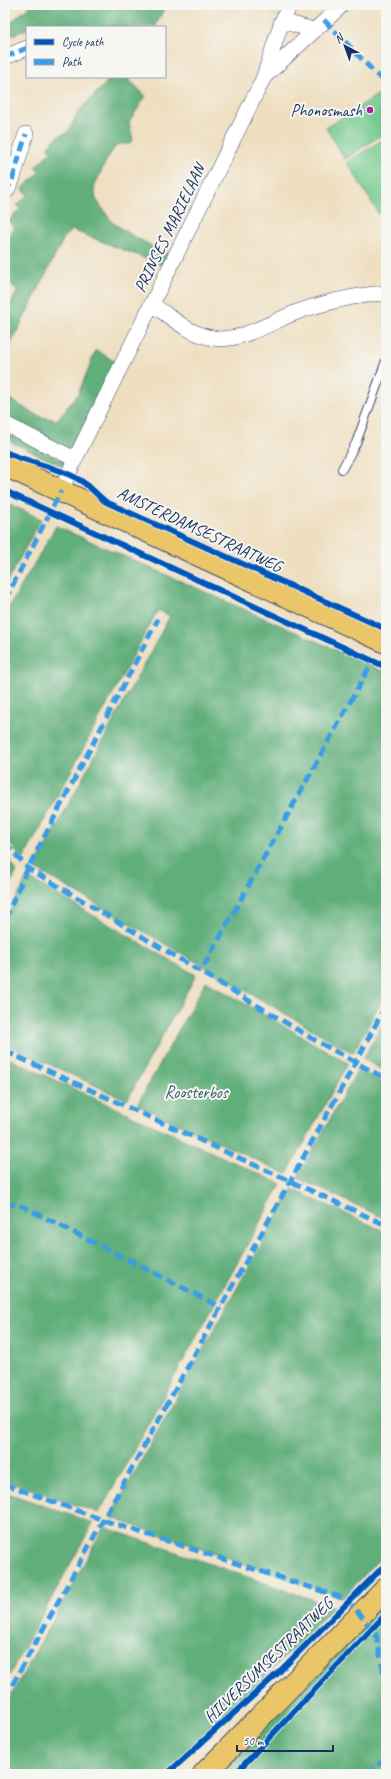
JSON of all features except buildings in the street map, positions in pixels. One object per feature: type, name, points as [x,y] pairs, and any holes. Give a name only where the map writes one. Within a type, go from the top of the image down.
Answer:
[{"type":"main road","name":"AMSTERDAMSESTRAATWEG","points":[[5,465],[386,642]]},
{"type":"main road","name":"HILVERSUMSESTRAATWEG","points":[[204,1774],[386,1589]]},
{"type":"street","points":[[264,77],[282,21],[290,5]]},
{"type":"street","name":"PRINSES MARIELAAN","points":[[61,490],[264,77],[313,30],[342,5]]},
{"type":"street","points":[[282,21],[313,30]]},
{"type":"street","points":[[5,57],[26,48]]},
{"type":"street","points":[[5,193],[12,181],[26,134]]},
{"type":"street","points":[[153,305],[188,331],[214,339],[237,337],[296,312],[345,297],[386,293]]},
{"type":"street","points":[[5,424],[75,459]]},
{"type":"lane","points":[[342,469],[356,443],[386,361]]},
{"type":"green space","points":[[31,5],[166,5],[156,26],[77,26],[63,23],[26,26],[26,29],[5,38],[5,27]]},
{"type":"green space","points":[[108,78],[130,78],[129,80],[146,96],[129,122],[133,140],[129,144],[119,144],[115,147],[107,159],[94,187],[96,199],[112,222],[133,236],[170,255],[165,266],[72,230],[65,236],[5,356],[5,313],[17,292],[5,275],[5,240],[14,228],[8,221],[20,209],[17,205],[28,195],[22,189],[39,172],[35,167],[51,151],[47,147],[58,136],[68,132],[78,112],[107,82]]},
{"type":"green space","name":"Phonosmash","points":[[385,90],[386,132],[345,159],[326,128]]},
{"type":"green space","name":"Phonosmash","points":[[386,138],[386,210],[379,214],[347,162]]},
{"type":"green space","points":[[96,350],[116,362],[72,451],[5,424],[5,396],[38,416],[57,420],[78,394]]},
{"type":"green space","points":[[5,432],[66,462],[64,467],[5,439]]},
{"type":"green space","points":[[5,502],[41,519],[5,586]]},
{"type":"green space","points":[[56,526],[386,672],[386,993],[353,1053],[34,868],[170,616],[158,610],[23,860],[5,838],[5,614]]},
{"type":"green space","points":[[5,856],[17,871],[5,895]]},
{"type":"green space","points":[[27,877],[196,975],[127,1100],[5,1044],[5,921]]},
{"type":"green space","name":"Roosterbos","points":[[206,981],[348,1063],[287,1174],[137,1105]]},
{"type":"green space","points":[[386,1017],[386,1072],[363,1059]]},
{"type":"green space","points":[[5,1057],[281,1184],[99,1513],[5,1480]]},
{"type":"green space","points":[[358,1069],[386,1085],[386,1219],[297,1178]]},
{"type":"green space","points":[[292,1189],[386,1232],[386,1552],[343,1598],[110,1517]]},
{"type":"green space","points":[[5,1492],[93,1523],[5,1683]]},
{"type":"green space","points":[[104,1527],[334,1607],[169,1774],[5,1774],[5,1707]]},
{"type":"green space","points":[[386,1597],[386,1774],[210,1774]]},
{"type":"marked path","points":[[324,20],[379,77],[386,79]]},
{"type":"marked path","points":[[5,57],[26,48]]},
{"type":"marked path","points":[[5,193],[12,181],[26,134]]},
{"type":"marked path","points":[[5,600],[61,491]]},
{"type":"marked path","points":[[5,919],[28,868],[158,619]]},
{"type":"marked path","points":[[204,966],[370,666]]},
{"type":"marked path","points":[[5,843],[28,868],[313,1039],[386,1079]]},
{"type":"marked path","points":[[5,1698],[386,1005]]},
{"type":"marked path","points":[[5,1051],[386,1225]]},
{"type":"marked path","points":[[5,1205],[18,1204],[221,1307]]},
{"type":"marked path","points":[[5,1484],[103,1520],[343,1598],[351,1604],[376,1634],[386,1685]]},
{"type":"marked path","points":[[366,1774],[386,1759]]},
{"type":"cycle path","points":[[5,452],[78,479],[106,502],[386,629]]},
{"type":"cycle path","points":[[5,491],[386,667]]},
{"type":"cycle path","points":[[167,1774],[279,1672],[386,1564]]},
{"type":"cycle path","points":[[235,1774],[386,1614]]},
{"type":"place","name":"Phonosmash","points":[[370,110]]}]
